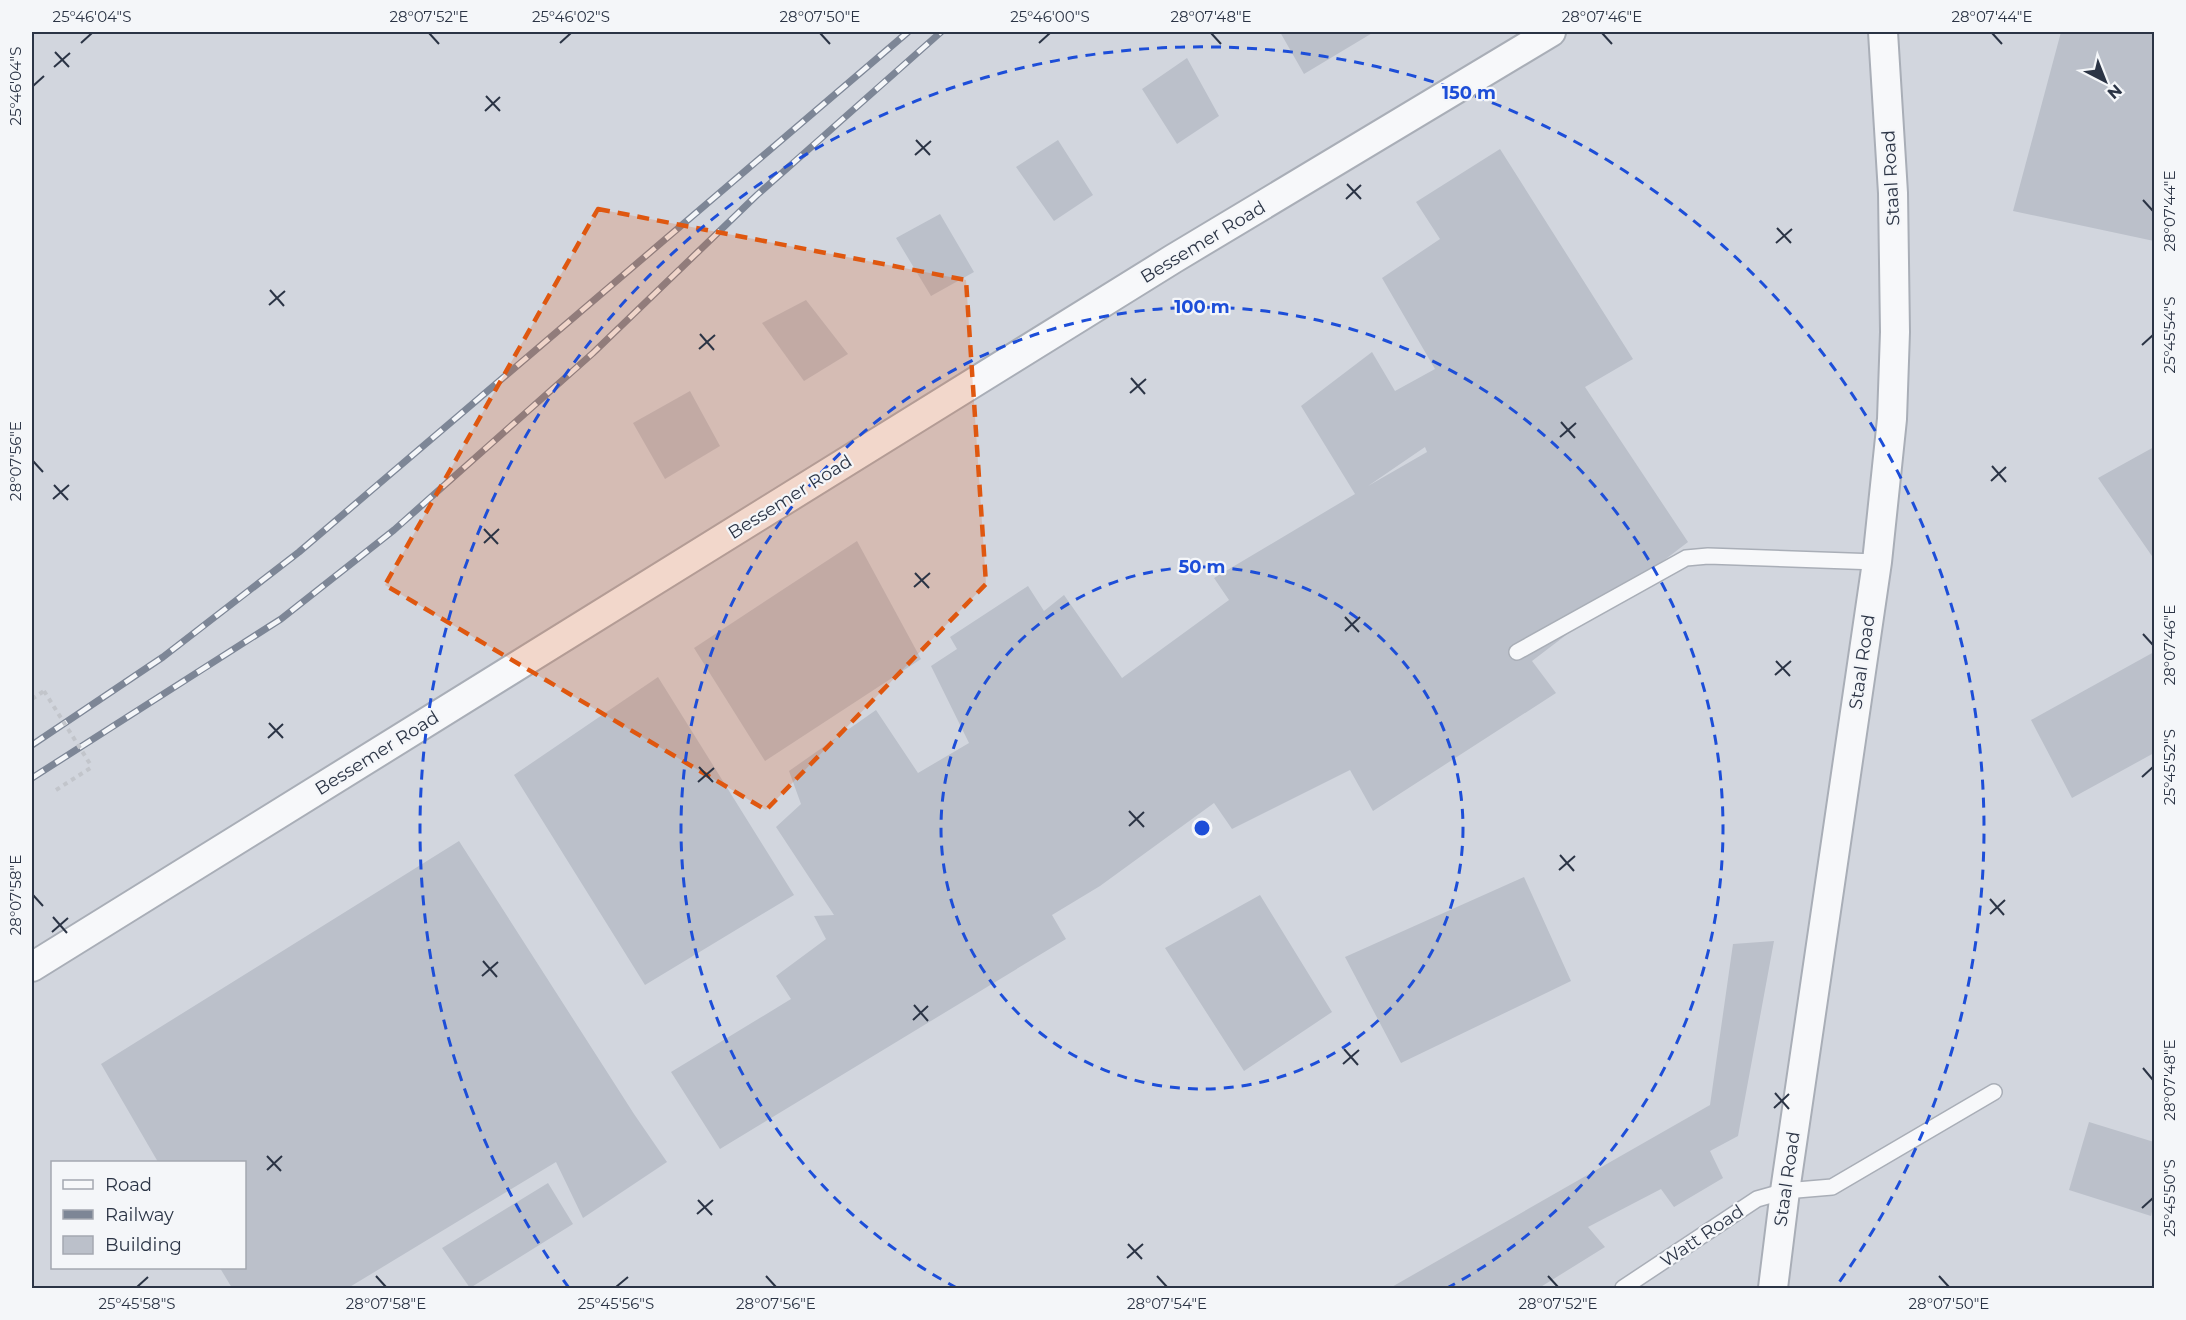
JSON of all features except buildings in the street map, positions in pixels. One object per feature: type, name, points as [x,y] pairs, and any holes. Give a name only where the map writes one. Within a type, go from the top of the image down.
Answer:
[{"type":"street","name":"Bessemer Road","points":[[32,967],[1173,259],[1551,32]]},
{"type":"street","name":"Staal Road","points":[[1773,1288],[1785,1191],[1877,562],[1892,419],[1895,332],[1893,193],[1882,32]]},
{"type":"lane","points":[[1517,652],[1686,558],[1708,556],[1877,562]]},
{"type":"lane","name":"Watt Road","points":[[1623,1288],[1757,1199],[1785,1191],[1832,1187],[1994,1092]]},
{"type":"path","points":[[32,699],[44,691],[92,767],[56,790]]},
{"type":"highlighted area","points":[[598,209],[966,280],[986,584],[766,810],[385,585]]},
{"type":"shaded area","points":[[32,32],[2154,32],[2154,1288],[32,1288]]},
{"type":"railway","points":[[32,745],[163,657],[299,552],[908,32]]},
{"type":"railway","points":[[32,778],[281,619],[394,530],[593,353],[757,195],[941,32]]}]
